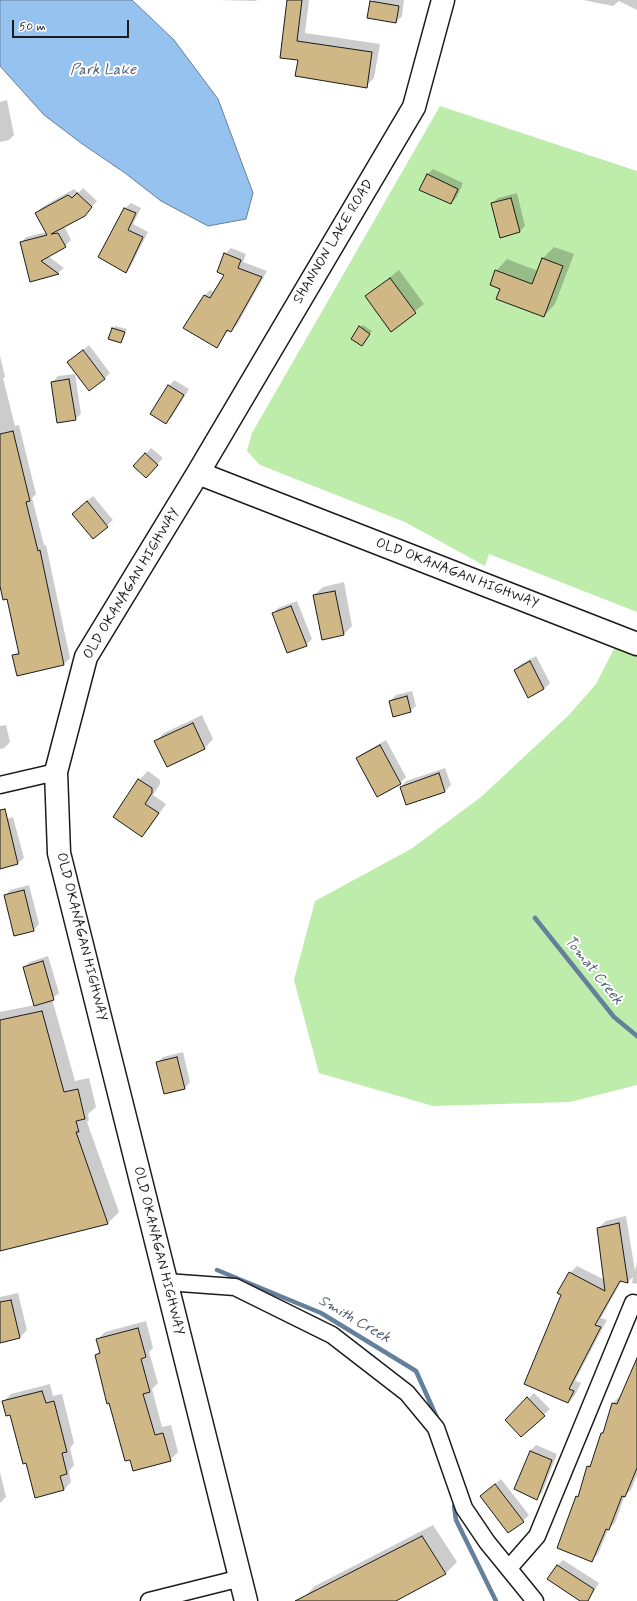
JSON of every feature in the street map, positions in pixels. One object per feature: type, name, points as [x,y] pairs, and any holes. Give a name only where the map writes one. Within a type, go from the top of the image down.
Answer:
[{"type":"main road","name":"SHANNON LAKE ROAD","points":[[198,473],[414,107],[443,0]]},
{"type":"main road","name":"OLD OKANAGAN HIGHWAY","points":[[246,1601],[59,853],[56,772],[86,657],[198,473],[637,644]]},
{"type":"street","points":[[0,785],[56,772]]},
{"type":"street","points":[[166,1282],[235,1287],[332,1335],[407,1393],[436,1428],[464,1508],[487,1542],[535,1601]]},
{"type":"street","points":[[509,1568],[537,1536],[633,1303],[637,1304]]},
{"type":"street","points":[[149,1601],[241,1578]]},
{"type":"green space","points":[[440,106],[637,171],[637,612],[489,554],[485,566],[405,522],[260,465],[247,451],[252,433]]},
{"type":"green space","points":[[620,637],[637,643],[637,1085],[570,1102],[433,1106],[319,1073],[294,980],[315,901],[411,849],[481,797],[569,715],[596,684]]},
{"type":"water","name":"Park Lake","points":[[0,0],[132,0],[174,40],[218,99],[253,193],[246,219],[208,226],[161,201],[125,173],[81,143],[44,115],[0,66]]},
{"type":"building","points":[[287,0],[302,0],[297,41],[372,52],[367,88],[295,76],[298,60],[280,58]]},
{"type":"building","points":[[370,1],[399,6],[396,23],[367,18]]},
{"type":"building","points":[[427,174],[458,189],[451,204],[419,190]]},
{"type":"building","points":[[77,193],[92,207],[85,216],[51,234],[58,233],[66,247],[41,261],[59,274],[30,282],[20,242],[47,235],[35,213],[68,195],[72,198]]},
{"type":"building","points":[[511,198],[520,232],[500,238],[491,203]]},
{"type":"building","points":[[124,208],[136,213],[128,230],[143,237],[126,273],[98,257]]},
{"type":"building","points":[[224,253],[241,260],[238,268],[262,277],[231,332],[227,330],[217,348],[183,328],[204,295],[210,298],[224,275],[217,272]]},
{"type":"building","points":[[542,258],[563,266],[544,317],[496,299],[500,289],[490,285],[495,270],[532,284]]},
{"type":"building","points":[[390,278],[416,313],[391,332],[365,296]]},
{"type":"building","points":[[359,326],[370,334],[362,346],[351,339]]},
{"type":"building","points":[[112,328],[125,332],[121,343],[108,339]]},
{"type":"building","points":[[83,350],[105,379],[89,391],[67,362]]},
{"type":"building","points":[[69,379],[76,420],[57,423],[51,382]]},
{"type":"building","points":[[168,385],[184,395],[166,424],[150,414]]},
{"type":"building","points":[[13,431],[30,501],[26,502],[38,551],[40,550],[64,665],[17,676],[12,655],[19,654],[7,599],[3,600],[0,586],[0,434]]},
{"type":"building","points":[[145,453],[158,465],[146,478],[133,466]]},
{"type":"building","points":[[87,501],[108,527],[93,539],[72,514]]},
{"type":"building","points":[[335,591],[344,635],[322,640],[313,595]]},
{"type":"building","points":[[291,606],[307,646],[287,653],[272,613]]},
{"type":"building","points":[[530,661],[544,689],[528,698],[514,670]]},
{"type":"building","points":[[407,696],[411,712],[393,717],[389,701]]},
{"type":"building","points":[[193,723],[205,749],[167,767],[154,741]]},
{"type":"building","points":[[380,745],[401,784],[377,797],[356,758]]},
{"type":"building","points":[[439,773],[445,792],[406,805],[400,787]]},
{"type":"building","points":[[138,779],[152,788],[152,793],[145,804],[159,813],[142,837],[113,817]]},
{"type":"building","points":[[5,809],[18,864],[0,869],[0,810]]},
{"type":"building","points":[[24,890],[34,931],[14,936],[4,895]]},
{"type":"building","points":[[43,961],[54,1000],[34,1006],[23,967]]},
{"type":"building","points":[[42,1011],[64,1092],[78,1089],[85,1119],[76,1121],[79,1132],[76,1132],[108,1224],[0,1251],[0,1020]]},
{"type":"building","points":[[177,1057],[185,1089],[164,1094],[156,1062]]},
{"type":"building","points":[[619,1223],[628,1283],[620,1281],[595,1325],[601,1327],[569,1389],[574,1391],[568,1403],[524,1384],[561,1295],[557,1293],[569,1272],[605,1291],[597,1228]]},
{"type":"building","points":[[11,1300],[20,1338],[0,1343],[0,1302]]},
{"type":"building","points":[[138,1328],[146,1357],[141,1359],[150,1392],[143,1394],[155,1435],[163,1433],[171,1461],[133,1471],[130,1460],[125,1461],[109,1403],[107,1404],[95,1355],[100,1353],[96,1339]]},
{"type":"building","points":[[637,1358],[637,1468],[625,1497],[622,1496],[609,1530],[606,1529],[592,1562],[557,1548],[576,1496],[578,1497],[587,1466],[590,1467],[601,1433],[603,1433],[612,1403],[617,1404]]},
{"type":"building","points":[[42,1391],[46,1403],[54,1401],[67,1452],[62,1453],[67,1474],[60,1476],[64,1490],[35,1498],[26,1463],[23,1464],[10,1415],[6,1416],[2,1401]]},
{"type":"building","points":[[527,1397],[545,1416],[521,1437],[505,1420]]},
{"type":"building","points":[[530,1451],[552,1460],[537,1500],[514,1489]]},
{"type":"building","points":[[495,1484],[524,1522],[508,1533],[480,1496]]},
{"type":"building","points":[[422,1536],[446,1574],[396,1601],[295,1601]]},
{"type":"building","points":[[557,1565],[594,1589],[588,1601],[580,1601],[547,1579]]},
{"type":"waterway","name":"Tomat Creek","points":[[535,918],[614,1017],[637,1036]]},
{"type":"waterway","name":"Smith Creek","points":[[217,1270],[321,1313],[416,1371],[438,1420]]},
{"type":"waterway","name":"Smith Creek","points":[[454,1506],[456,1520],[496,1601]]}]
